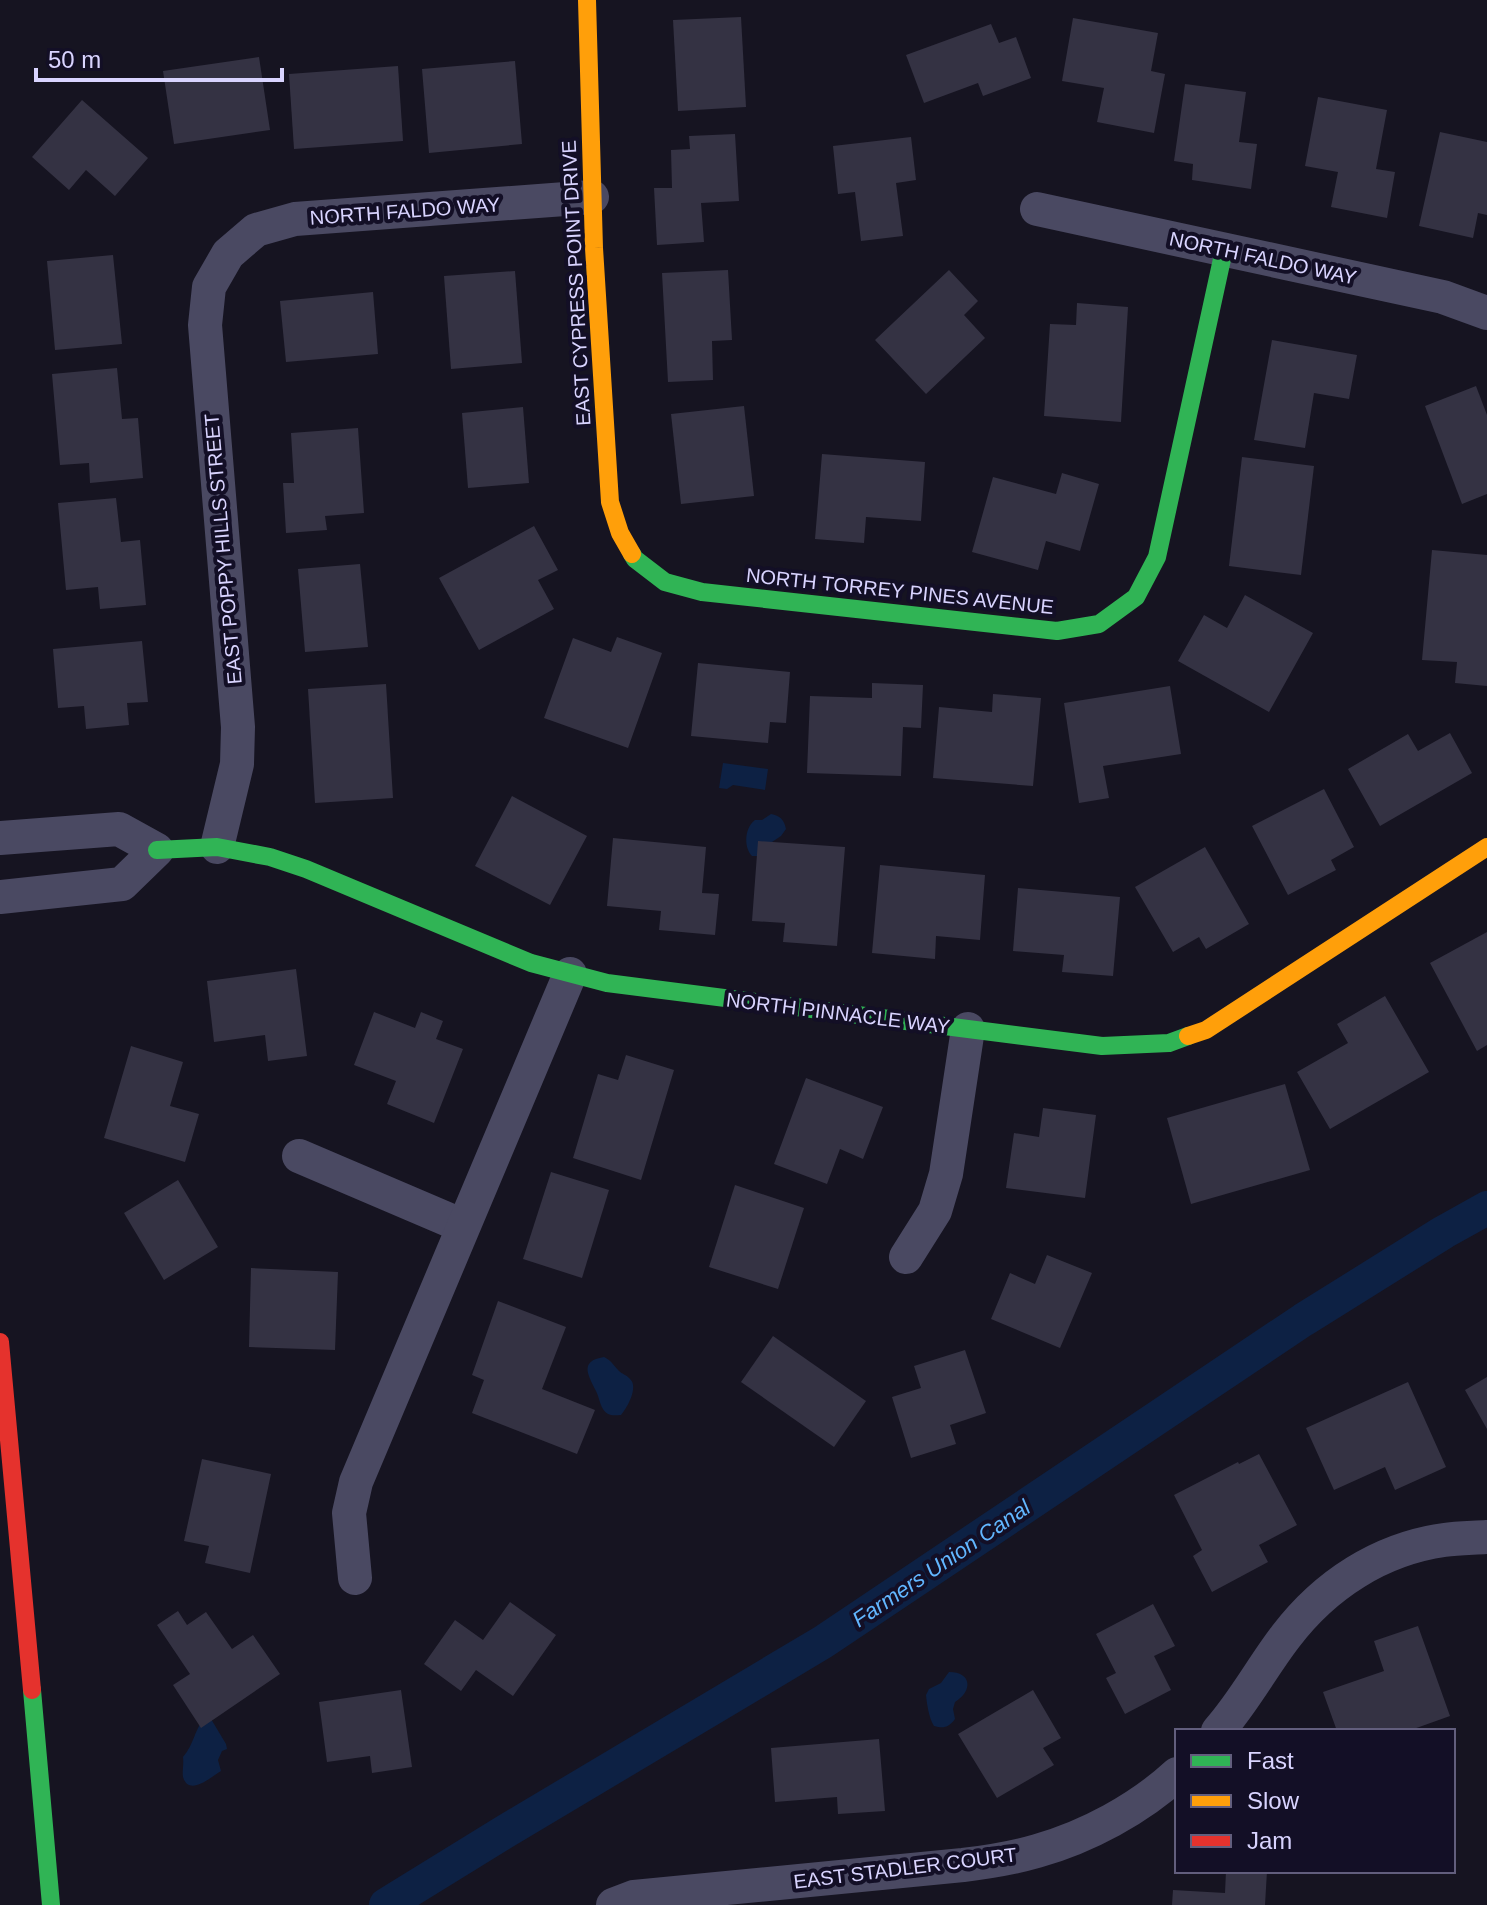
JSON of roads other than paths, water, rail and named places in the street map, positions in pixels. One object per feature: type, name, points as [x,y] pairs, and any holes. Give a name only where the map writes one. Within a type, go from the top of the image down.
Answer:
[{"type":"street","name":"EAST CYPRESS POINT DRIVE","points":[[587,0],[592,197],[610,502],[620,533],[635,559]]},
{"type":"street","name":"NORTH FALDO WAY","points":[[228,254],[256,230],[295,219],[592,197]]},
{"type":"street","name":"NORTH FALDO WAY","points":[[1037,209],[1443,297],[1487,313]]},
{"type":"street","name":"NORTH TORREY PINES AVENUE","points":[[635,559],[665,582],[702,592],[1057,631],[1099,624],[1136,597],[1157,557],[1224,250]]},
{"type":"street","name":"EAST POPPY HILLS STREET","points":[[217,847],[237,764],[238,727],[205,325],[209,287],[228,254]]},
{"type":"street","points":[[0,838],[119,829],[157,850],[122,884],[0,897]]},
{"type":"street","name":"NORTH PINNACLE WAY","points":[[157,850],[217,847],[270,857],[306,869],[531,963],[607,983],[1102,1046],[1169,1043],[1206,1030],[1487,847]]},
{"type":"street","points":[[355,1578],[349,1513],[356,1482],[570,974]]},
{"type":"street","points":[[906,1257],[935,1211],[946,1174],[968,1029]]},
{"type":"street","points":[[299,1156],[463,1226]]},
{"type":"street","points":[[0,1342],[51,1905]]},
{"type":"street","points":[[1219,1729],[1285,1637],[1309,1608],[1338,1583],[1371,1563],[1407,1548],[1445,1539],[1487,1537]]},
{"type":"street","name":"EAST STADLER COURT","points":[[613,1905],[634,1897],[1001,1860],[1037,1851],[1108,1822],[1175,1776]]},
{"type":"water","points":[[723,763],[768,769],[765,790],[733,785],[727,789],[719,788]]},
{"type":"water","points":[[771,814],[781,818],[786,829],[759,856],[752,856],[746,842],[749,827],[755,820],[762,820]]},
{"type":"water","points":[[604,1357],[632,1383],[631,1397],[621,1415],[610,1415],[603,1409],[589,1375],[591,1362]]},
{"type":"water","points":[[949,1672],[962,1675],[967,1688],[955,1702],[955,1719],[946,1727],[938,1727],[931,1719],[926,1695]]},
{"type":"water","points":[[204,1719],[211,1719],[227,1749],[222,1751],[218,1760],[221,1771],[200,1784],[190,1785],[183,1777],[183,1757]]},
{"type":"waterway","name":"Farmers Union Canal","points":[[386,1905],[823,1642],[1303,1320],[1487,1208]]}]
